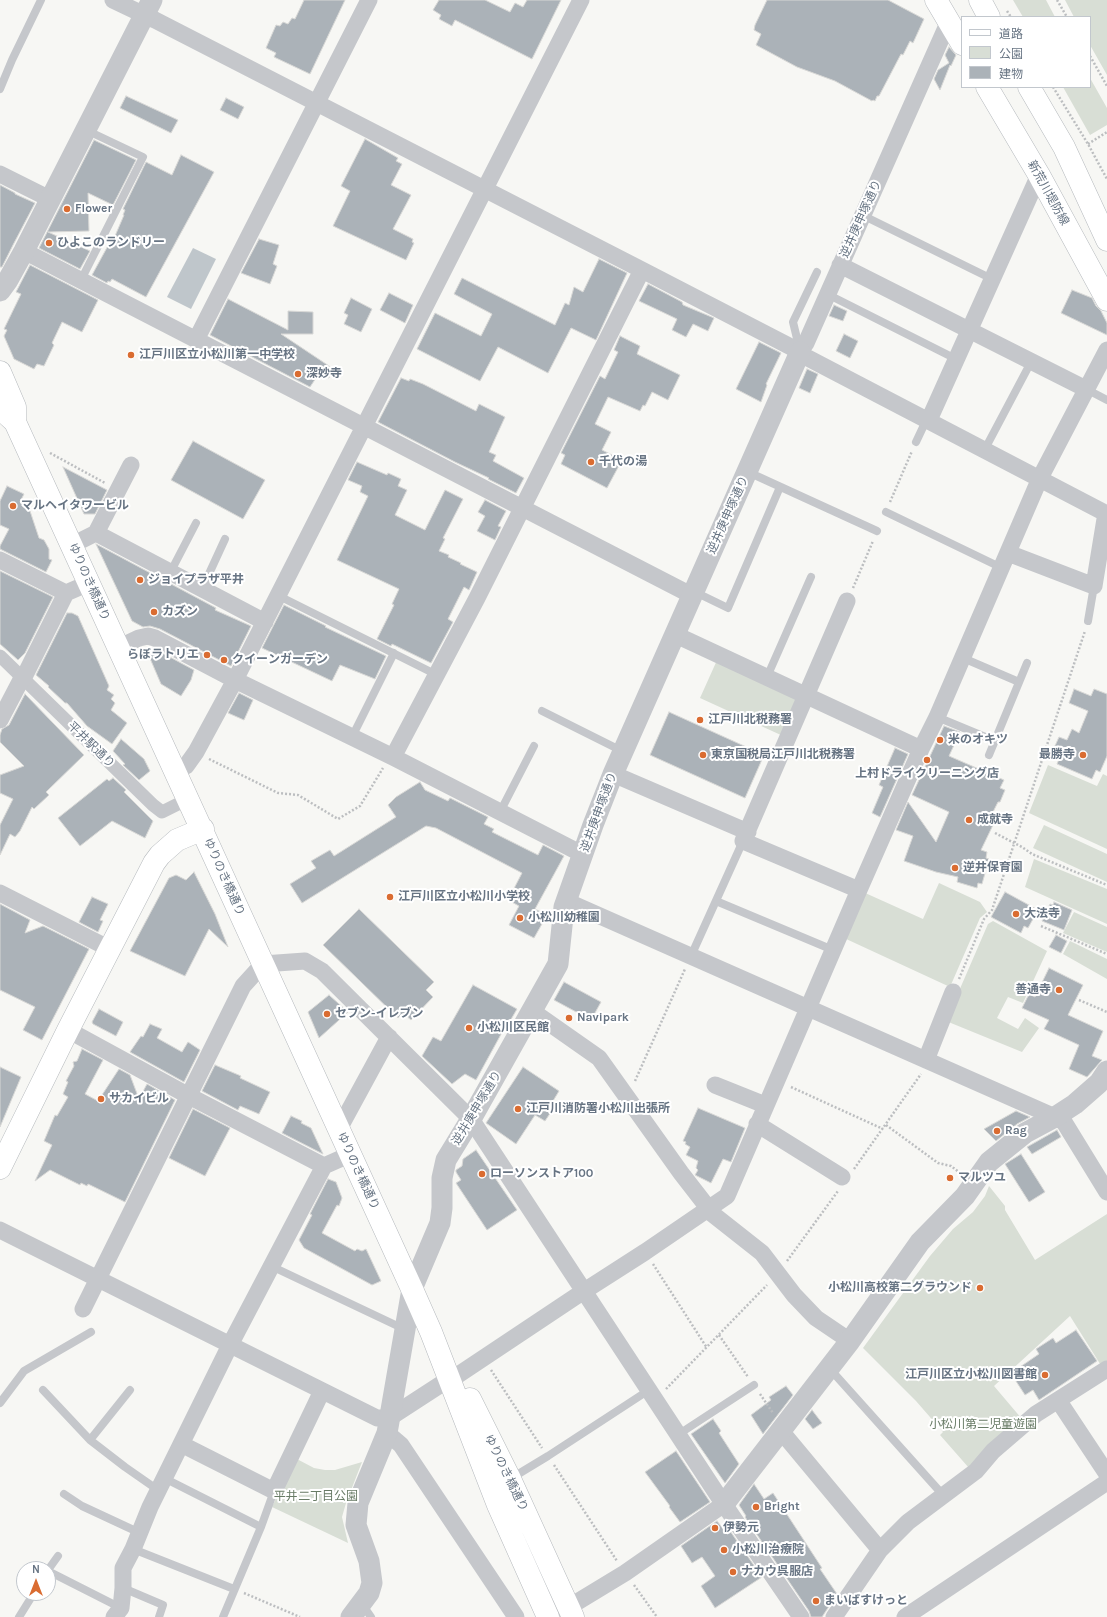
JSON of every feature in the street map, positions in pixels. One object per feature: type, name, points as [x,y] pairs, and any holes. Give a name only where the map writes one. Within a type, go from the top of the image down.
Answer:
[{"type":"main road","points":[[936,0],[961,42]]},
{"type":"main road","points":[[980,0],[989,16]]},
{"type":"main road","name":"新荒川堤防線","points":[[988,88],[1039,175],[1107,300]]},
{"type":"main road","points":[[1030,88],[1064,148],[1107,240]]},
{"type":"main road","points":[[0,372],[16,407],[15,422]]},
{"type":"main road","points":[[0,405],[3,411],[15,422]]},
{"type":"main road","name":"ゆりのき橋通り","points":[[15,422],[174,772],[203,829],[431,1332],[453,1377],[510,1479],[571,1612]]},
{"type":"main road","points":[[0,1168],[68,1030],[154,863],[160,855],[177,840],[203,829]]},
{"type":"main road","name":"ゆりのき橋通り","points":[[453,1377],[498,1504],[548,1617]]},
{"type":"street","points":[[113,0],[148,8],[155,20],[642,270],[1107,513],[1094,586],[1005,560]]},
{"type":"street","points":[[196,340],[370,0]]},
{"type":"street","points":[[174,772],[186,766],[196,752],[235,680],[365,428],[581,0]]},
{"type":"street","points":[[0,291],[8,280],[24,251],[148,8]]},
{"type":"street","name":"逆井庚申塚通り","points":[[361,1613],[372,1583],[372,1572],[356,1525],[358,1502],[388,1426],[412,1289],[440,1224],[442,1208],[442,1178],[446,1160],[471,1119],[558,964],[564,907],[584,855],[593,825],[622,751],[676,635],[800,352],[806,343],[949,21]]},
{"type":"street","points":[[0,174],[50,199]]},
{"type":"street","points":[[929,420],[1039,175]]},
{"type":"street","points":[[24,251],[521,508],[694,594]]},
{"type":"street","points":[[840,265],[1086,389]]},
{"type":"street","points":[[392,757],[437,675],[642,270]]},
{"type":"street","points":[[388,1426],[453,1377],[645,1252],[727,1196],[858,890],[937,717],[1040,478],[1107,350]]},
{"type":"street","points":[[72,545],[96,533],[130,466]]},
{"type":"street","points":[[96,533],[265,622]]},
{"type":"street","points":[[0,560],[66,593]]},
{"type":"street","points":[[0,720],[66,593],[89,582]]},
{"type":"street","points":[[746,836],[847,601]]},
{"type":"street","points":[[676,635],[921,750]]},
{"type":"street","points":[[118,648],[139,638],[148,636],[155,638],[235,680],[392,757],[584,855]]},
{"type":"street","name":"平井駅通り","points":[[0,656],[153,805],[162,812],[188,799]]},
{"type":"street","points":[[613,774],[858,890]]},
{"type":"street","points":[[0,893],[110,949]]},
{"type":"street","points":[[566,901],[1055,1117],[1064,1122],[1107,1192]]},
{"type":"street","points":[[83,1309],[243,986],[263,964],[305,961],[322,971],[471,1119],[724,1504],[801,1617]]},
{"type":"street","points":[[926,1060],[953,992]]},
{"type":"street","points":[[532,1011],[599,1058],[710,1212],[762,1253],[794,1295],[816,1318],[850,1341]]},
{"type":"street","points":[[68,1030],[189,1096],[324,1166]]},
{"type":"street","points":[[339,1129],[389,1037]]},
{"type":"street","points":[[571,1612],[724,1504],[850,1341],[920,1242],[965,1196],[989,1162],[1025,1133],[1055,1117],[1075,1104],[1099,1084],[1107,1071]]},
{"type":"street","points":[[715,1085],[765,1105]]},
{"type":"street","points":[[757,1124],[842,1177]]},
{"type":"street","points":[[117,1613],[123,1588],[123,1568],[133,1549],[161,1484],[230,1345],[324,1166],[351,1154]]},
{"type":"street","points":[[0,1230],[377,1418],[388,1426],[516,1617]]},
{"type":"street","points":[[834,1617],[880,1550],[908,1522],[976,1471],[994,1451],[1036,1414],[1107,1369]]},
{"type":"street","points":[[181,1444],[274,1490],[322,1391]]},
{"type":"street","points":[[1058,1400],[1107,1474]]},
{"type":"street","points":[[781,1431],[880,1550]]},
{"type":"street","points":[[905,1617],[1107,1482]]},
{"type":"lane","points":[[0,88],[41,0]]},
{"type":"lane","points":[[81,280],[142,157],[86,130]]},
{"type":"lane","points":[[862,215],[992,278]]},
{"type":"lane","points":[[800,352],[793,322],[817,272]]},
{"type":"lane","points":[[827,294],[956,359]]},
{"type":"lane","points":[[985,450],[1031,362]]},
{"type":"lane","points":[[1086,389],[1107,400]]},
{"type":"lane","points":[[916,442],[924,424],[929,420]]},
{"type":"lane","points":[[747,472],[877,531]]},
{"type":"lane","points":[[694,594],[728,608],[780,487]]},
{"type":"lane","points":[[886,512],[1005,560]]},
{"type":"lane","points":[[170,573],[196,523]]},
{"type":"lane","points":[[202,589],[225,539]]},
{"type":"lane","points":[[767,677],[811,576]]},
{"type":"lane","points":[[1088,621],[1094,586]]},
{"type":"lane","points":[[278,596],[437,675]]},
{"type":"lane","points":[[352,737],[394,653]]},
{"type":"lane","points":[[962,658],[1019,682]]},
{"type":"lane","points":[[989,755],[1028,663]]},
{"type":"lane","points":[[542,711],[622,751]]},
{"type":"lane","points":[[937,717],[994,741]]},
{"type":"lane","points":[[500,812],[534,746]]},
{"type":"lane","points":[[691,956],[746,836]]},
{"type":"lane","points":[[716,901],[833,950]]},
{"type":"lane","points":[[271,1266],[404,1330]]},
{"type":"lane","points":[[0,1403],[24,1371],[91,1332]]},
{"type":"lane","points":[[829,1368],[943,1495]]},
{"type":"lane","points":[[679,1434],[754,1386]]},
{"type":"lane","points":[[43,1390],[90,1440],[125,1467],[261,1527]]},
{"type":"lane","points":[[90,1440],[130,1390]]},
{"type":"lane","points":[[510,1479],[652,1395]]},
{"type":"lane","points":[[223,1617],[261,1527],[274,1490]]},
{"type":"lane","points":[[64,1494],[82,1506],[140,1533]]},
{"type":"lane","points":[[133,1549],[234,1589]]},
{"type":"lane","points":[[55,1561],[58,1556]]},
{"type":"lane","points":[[56,1576],[117,1613]]},
{"type":"lane","points":[[123,1588],[163,1605],[159,1617]]},
{"type":"lane","points":[[19,1617],[29,1601]]},
{"type":"path","points":[[1057,0],[1066,16]]},
{"type":"path","points":[[1091,58],[1107,86]]},
{"type":"path","points":[[1054,88],[1088,144],[1107,179]]},
{"type":"path","points":[[1088,144],[1107,132]]},
{"type":"path","points":[[48,452],[118,490]]},
{"type":"path","points":[[953,992],[984,919],[992,910],[1088,621]]},
{"type":"path","points":[[196,752],[278,793],[298,795],[338,819],[360,806],[392,757]]},
{"type":"path","points":[[995,833],[1032,854],[1107,885]]},
{"type":"path","points":[[1041,926],[1107,954]]},
{"type":"path","points":[[628,1098],[691,956]]},
{"type":"path","points":[[1079,1000],[1107,1012]]},
{"type":"path","points":[[776,1080],[882,1129]]},
{"type":"path","points":[[886,1125],[938,1163],[951,1166],[974,1182]]},
{"type":"path","points":[[645,1252],[707,1348]]},
{"type":"path","points":[[652,1395],[707,1348],[778,1274]]},
{"type":"path","points":[[484,1358],[625,1573],[657,1617]]},
{"type":"path","points":[[234,1589],[300,1617]]},
{"type":"green space","points":[[1013,0],[1046,0],[1054,16],[1022,16]]},
{"type":"green space","points":[[1065,0],[1107,0],[1107,75],[1091,47],[1091,16],[1073,16]]},
{"type":"green space","points":[[1091,80],[1107,108],[1107,125],[1090,135],[1064,88],[1091,88]]},
{"type":"green space","points":[[718,658],[801,697],[783,736],[700,698]]},
{"type":"green space","points":[[1048,765],[1097,786],[1103,774],[1107,776],[1107,849],[1029,813]]},
{"type":"green space","points":[[1044,825],[1107,854],[1107,882],[1033,848]]},
{"type":"green space","points":[[1034,859],[1107,889],[1107,924],[1025,887]]},
{"type":"green space","points":[[939,883],[980,902],[987,912],[980,918],[950,987],[844,938],[863,892],[923,919]]},
{"type":"green space","points":[[1074,912],[1107,927],[1107,952],[1063,933]]},
{"type":"green space","points":[[993,921],[1047,951],[1023,1003],[1008,997],[997,1018],[1018,1029],[1025,1018],[1039,1028],[1022,1052],[946,1021],[988,924]]},
{"type":"green space","points":[[1070,941],[1107,959],[1107,979],[1063,954]]},
{"type":"green space","name":"小松川高校第二グラウンド","points":[[989,1186],[1005,1206],[1005,1210],[1035,1260],[1107,1214],[1107,1364],[1102,1367],[1070,1316],[994,1386],[1022,1419],[969,1468],[940,1435],[943,1432],[916,1401],[863,1348],[930,1256],[953,1229],[973,1212],[985,1196]]},
{"type":"green space","name":"平井二丁目公園","points":[[295,1458],[314,1468],[325,1470],[335,1470],[362,1462],[342,1517],[348,1543],[272,1507]]},
{"type":"shaded area","points":[[193,248],[216,259],[191,309],[167,297]]},
{"type":"building","points":[[304,0],[345,0],[310,74],[274,57],[276,53],[266,48],[276,25],[280,26],[283,22],[288,24],[292,18],[295,19]]},
{"type":"building","points":[[439,0],[485,0],[510,12],[515,3],[523,7],[527,0],[561,0],[532,59],[455,20],[452,26],[439,19],[441,15],[433,10]]},
{"type":"building","points":[[767,0],[888,0],[924,19],[913,43],[910,41],[903,55],[901,54],[879,96],[877,96],[875,101],[872,101],[835,81],[797,67],[756,45],[761,34],[754,30],[755,25]]},
{"type":"building","points":[[949,47],[956,55],[951,66],[950,65],[940,90],[934,79],[938,70],[949,63],[945,55]]},
{"type":"building","points":[[126,96],[178,120],[171,133],[120,108]]},
{"type":"building","points":[[226,98],[244,107],[238,119],[220,110]]},
{"type":"building","points":[[365,139],[398,158],[396,161],[402,164],[391,185],[411,195],[393,229],[413,239],[412,242],[414,243],[406,260],[333,226],[350,191],[341,186]]},
{"type":"building","points":[[94,140],[136,160],[113,205],[88,193],[89,231],[48,232],[90,251],[80,269],[39,248]]},
{"type":"building","points":[[181,155],[214,172],[146,297],[112,279],[107,283],[92,275],[110,242],[112,243],[124,215],[125,210],[123,209],[146,162],[172,175]]},
{"type":"building","points":[[0,185],[35,203],[2,267],[0,267]]},
{"type":"building","points":[[259,239],[279,245],[273,264],[277,266],[270,284],[241,273]]},
{"type":"building","points":[[599,259],[627,273],[596,340],[571,328],[548,373],[498,347],[480,381],[417,349],[435,313],[481,336],[492,314],[454,294],[462,278],[555,325],[565,303],[569,305],[574,287],[583,292]]},
{"type":"building","points":[[30,265],[98,300],[82,332],[62,322],[52,343],[54,345],[44,366],[37,364],[34,369],[14,359],[4,336],[7,330],[4,329],[21,294],[16,292]]},
{"type":"building","points":[[648,284],[682,302],[683,305],[714,318],[708,331],[693,324],[686,337],[672,330],[677,319],[639,301]]},
{"type":"building","points":[[1072,290],[1092,298],[1107,323],[1107,335],[1061,313]]},
{"type":"building","points":[[389,293],[413,305],[405,323],[380,310]]},
{"type":"building","points":[[351,298],[372,309],[361,332],[344,324],[348,315],[344,313]]},
{"type":"building","points":[[228,299],[288,330],[288,311],[313,312],[313,334],[281,334],[332,368],[329,378],[318,375],[310,387],[210,335]]},
{"type":"building","points":[[834,305],[847,311],[843,321],[829,316]]},
{"type":"building","points":[[844,334],[858,341],[850,358],[836,351]]},
{"type":"building","points":[[620,336],[640,346],[637,354],[680,375],[668,400],[652,392],[645,406],[643,405],[640,411],[608,397],[595,424],[611,432],[602,450],[622,460],[607,488],[561,464],[565,455],[561,453],[600,376],[605,379],[618,352],[614,350]]},
{"type":"building","points":[[759,342],[781,353],[766,384],[767,385],[761,402],[736,389]]},
{"type":"building","points":[[807,369],[818,374],[810,393],[799,388]]},
{"type":"building","points":[[401,378],[409,381],[410,379],[423,384],[476,411],[479,404],[505,417],[489,452],[496,455],[493,461],[524,478],[516,493],[378,422]]},
{"type":"building","points":[[193,441],[265,480],[243,519],[171,480]]},
{"type":"building","points":[[357,462],[387,475],[388,473],[401,479],[398,486],[407,490],[395,515],[425,530],[445,490],[463,499],[443,538],[445,539],[439,551],[449,555],[448,557],[477,572],[469,590],[464,587],[448,619],[453,622],[431,663],[392,644],[391,646],[377,639],[394,605],[392,604],[399,589],[337,560],[368,496],[360,492],[362,486],[348,480]]},
{"type":"building","points":[[63,467],[107,490],[95,514],[84,514]]},
{"type":"building","points":[[7,486],[24,494],[20,502],[29,508],[39,538],[44,540],[49,549],[49,559],[52,560],[46,572],[0,549],[0,546],[9,529],[0,525],[0,501]]},
{"type":"building","points":[[485,500],[506,511],[498,526],[501,527],[495,540],[477,531],[485,516],[478,512]]},
{"type":"building","name":"ジョイプラザ平井","points":[[96,544],[216,608],[215,610],[251,626],[231,666],[160,629],[150,626],[143,627],[132,621]]},
{"type":"building","points":[[0,571],[53,597],[25,653],[18,660],[0,644]]},
{"type":"building","points":[[284,605],[326,626],[325,627],[386,656],[375,679],[340,665],[332,681],[262,648]]},
{"type":"building","points":[[67,613],[72,613],[78,616],[109,686],[107,690],[114,695],[111,699],[115,703],[111,710],[127,723],[112,744],[87,726],[67,703],[65,703],[36,675]]},
{"type":"building","points":[[153,648],[194,670],[191,680],[181,696],[161,684],[149,656]]},
{"type":"building","points":[[1074,689],[1091,696],[1094,689],[1107,694],[1107,756],[1100,772],[1096,770],[1092,779],[1057,764],[1062,752],[1054,748],[1059,737],[1067,740],[1072,729],[1079,733],[1088,711],[1069,703]]},
{"type":"building","points":[[239,693],[253,700],[244,720],[228,713]]},
{"type":"building","points":[[25,694],[84,755],[46,792],[49,795],[34,809],[32,807],[20,831],[15,837],[10,834],[0,855],[0,825],[13,799],[0,793],[0,775],[24,766],[0,742],[0,735],[2,729],[9,725]]},
{"type":"building","points":[[669,712],[764,755],[745,798],[650,755]]},
{"type":"building","points":[[944,726],[960,732],[949,756],[1004,780],[1000,788],[1005,790],[1000,802],[998,802],[988,822],[993,825],[981,850],[987,852],[986,858],[989,859],[982,884],[978,883],[977,888],[957,882],[958,877],[936,872],[904,861],[913,836],[896,830],[908,802],[936,842],[949,812],[912,795]]},
{"type":"building","points":[[121,739],[144,759],[150,771],[139,780],[123,765],[125,764],[113,751]]},
{"type":"building","points":[[895,748],[908,754],[880,817],[872,813],[883,787],[879,785]]},
{"type":"building","points":[[113,778],[126,790],[124,792],[153,821],[145,838],[112,821],[80,846],[58,818],[107,779],[109,781]]},
{"type":"building","points":[[420,782],[425,790],[448,801],[450,798],[488,817],[484,824],[494,829],[492,832],[538,855],[543,845],[564,856],[535,909],[547,915],[534,938],[509,925],[519,906],[508,900],[522,873],[436,828],[426,826],[302,903],[290,884],[316,868],[311,861],[330,850],[334,856],[396,817],[388,805],[396,797]]},
{"type":"building","points":[[194,872],[215,914],[228,947],[209,929],[185,976],[130,951],[169,878],[176,875],[186,880]]},
{"type":"building","points":[[1005,892],[1038,910],[1028,928],[1024,926],[1021,933],[991,917]]},
{"type":"building","points":[[92,897],[108,904],[100,920],[103,921],[98,932],[79,922]]},
{"type":"building","points":[[1054,902],[1072,910],[1064,930],[1042,921],[1050,904],[1053,905]]},
{"type":"building","points":[[0,904],[30,920],[25,933],[43,926],[89,949],[42,1040],[23,1030],[35,1007],[0,990]]},
{"type":"building","points":[[359,909],[434,982],[426,990],[433,997],[411,1020],[403,1013],[398,1018],[323,945]]},
{"type":"building","points":[[1056,935],[1067,941],[1061,953],[1049,947]]},
{"type":"building","points":[[1049,968],[1083,985],[1068,1015],[1103,1031],[1092,1056],[1102,1060],[1087,1077],[1069,1069],[1079,1045],[1044,1029],[1049,1020],[1022,1008],[1029,994],[1035,997]]},
{"type":"building","points":[[564,982],[601,1002],[591,1020],[554,1000]]},
{"type":"building","points":[[473,985],[517,1009],[506,1028],[505,1027],[476,1080],[465,1074],[452,1084],[422,1056],[433,1037],[441,1041]]},
{"type":"building","points":[[329,995],[348,1012],[319,1038],[308,1012]]},
{"type":"building","points":[[99,1009],[123,1022],[116,1036],[93,1024],[92,1022]]},
{"type":"building","points":[[150,1024],[162,1029],[157,1038],[182,1052],[188,1042],[200,1050],[184,1082],[130,1052],[141,1036],[143,1037]]},
{"type":"building","points":[[82,1049],[103,1060],[85,1094],[98,1101],[119,1069],[130,1075],[139,1099],[147,1084],[175,1100],[125,1202],[88,1184],[87,1186],[81,1183],[80,1185],[50,1170],[35,1181],[52,1145],[44,1141],[55,1115],[57,1116],[68,1097],[63,1094],[68,1082],[66,1081],[74,1066],[73,1062],[77,1061]]},
{"type":"building","points":[[215,1065],[241,1076],[240,1078],[270,1092],[259,1114],[240,1106],[238,1110],[202,1091]]},
{"type":"building","points":[[0,1067],[21,1077],[0,1127]]},
{"type":"building","points":[[523,1067],[559,1091],[553,1101],[557,1103],[545,1121],[535,1115],[516,1144],[486,1123]]},
{"type":"building","points":[[698,1108],[745,1128],[731,1162],[723,1159],[711,1183],[695,1175],[698,1170],[696,1168],[698,1161],[686,1155],[690,1147],[683,1141]]},
{"type":"building","points":[[193,1109],[230,1128],[205,1176],[169,1158]]},
{"type":"building","points":[[1016,1111],[1030,1117],[1017,1124],[996,1141],[984,1129]]},
{"type":"building","points":[[291,1116],[302,1121],[301,1123],[311,1128],[323,1154],[282,1133]]},
{"type":"building","points":[[1057,1130],[1061,1137],[1032,1154],[1027,1147]]},
{"type":"building","points":[[476,1150],[517,1210],[487,1230],[456,1183],[461,1180],[456,1170],[462,1166],[463,1159]]},
{"type":"building","points":[[1021,1154],[1045,1192],[1029,1202],[1005,1164]]},
{"type":"building","points":[[328,1179],[336,1182],[342,1198],[339,1206],[337,1205],[322,1233],[355,1251],[357,1249],[362,1251],[366,1249],[381,1281],[372,1285],[304,1248],[299,1240],[312,1215],[310,1214]]},
{"type":"building","points":[[1076,1330],[1097,1361],[1039,1400],[1033,1390],[1025,1395],[1012,1375],[1021,1368],[1020,1367],[1039,1354],[1036,1349],[1053,1338],[1056,1343]]},
{"type":"building","points":[[786,1386],[793,1395],[763,1434],[751,1415],[771,1400],[769,1397]]},
{"type":"building","points":[[812,1410],[822,1423],[813,1429],[805,1419]]},
{"type":"building","points":[[713,1419],[721,1431],[719,1433],[739,1464],[725,1483],[691,1434]]},
{"type":"building","points":[[676,1451],[710,1502],[680,1522],[645,1472]]},
{"type":"building","points":[[754,1484],[764,1499],[773,1493],[822,1568],[820,1569],[837,1594],[822,1617],[811,1617],[809,1611],[745,1517],[746,1516],[739,1505]]},
{"type":"building","points":[[717,1521],[724,1530],[728,1528],[762,1577],[715,1608],[701,1586],[715,1576],[702,1557],[692,1563],[681,1546]]},
{"type":"place","name":"Flower","points":[[67,209]]},
{"type":"place","name":"ひよこのランドリー","points":[[49,243]]},
{"type":"place","name":"江戸川区立小松川第一中学校","points":[[131,355]]},
{"type":"place","name":"深妙寺","points":[[298,374]]},
{"type":"place","name":"千代の湯","points":[[591,462]]},
{"type":"place","name":"マルヘイタワービル","points":[[13,506]]},
{"type":"place","name":"ジョイプラザ平井","points":[[140,580]]},
{"type":"place","name":"カズン","points":[[154,612]]},
{"type":"place","name":"らぼラトリエ","points":[[207,655]]},
{"type":"place","name":"クイーンガーデン","points":[[224,660]]},
{"type":"place","name":"江戸川北税務署","points":[[700,720]]},
{"type":"place","name":"米のオキツ","points":[[940,740]]},
{"type":"place","name":"東京国税局江戸川北税務署","points":[[703,755]]},
{"type":"place","name":"最勝寺","points":[[1083,755]]},
{"type":"place","name":"上村ドライクリーニング店","points":[[927,760]]},
{"type":"place","name":"成就寺","points":[[969,820]]},
{"type":"place","name":"逆井保育園","points":[[955,868]]},
{"type":"place","name":"江戸川区立小松川小学校","points":[[390,897]]},
{"type":"place","name":"大法寺","points":[[1016,914]]},
{"type":"place","name":"小松川幼稚園","points":[[520,918]]},
{"type":"place","name":"善通寺","points":[[1059,990]]},
{"type":"place","name":"セブン-イレブン","points":[[327,1014]]},
{"type":"place","name":"Navipark","points":[[569,1018]]},
{"type":"place","name":"小松川区民館","points":[[469,1028]]},
{"type":"place","name":"サカイビル","points":[[101,1099]]},
{"type":"place","name":"江戸川消防署小松川出張所","points":[[518,1109]]},
{"type":"place","name":"Rag","points":[[997,1131]]},
{"type":"place","name":"ローソンストア100","points":[[482,1174]]},
{"type":"place","name":"マルツユ","points":[[950,1178]]},
{"type":"place","name":"小松川高校第二グラウンド","points":[[980,1288]]},
{"type":"place","name":"江戸川区立小松川図書館","points":[[1045,1375]]},
{"type":"place","name":"Bright","points":[[756,1507]]},
{"type":"place","name":"伊勢元","points":[[715,1528]]},
{"type":"place","name":"小松川治療院","points":[[724,1550]]},
{"type":"place","name":"ナカウ呉服店","points":[[733,1572]]},
{"type":"place","name":"まいばすけっと","points":[[816,1601]]},
{"type":"park label","name":"小松川第二児童遊園","points":[[983,1425]]}]
